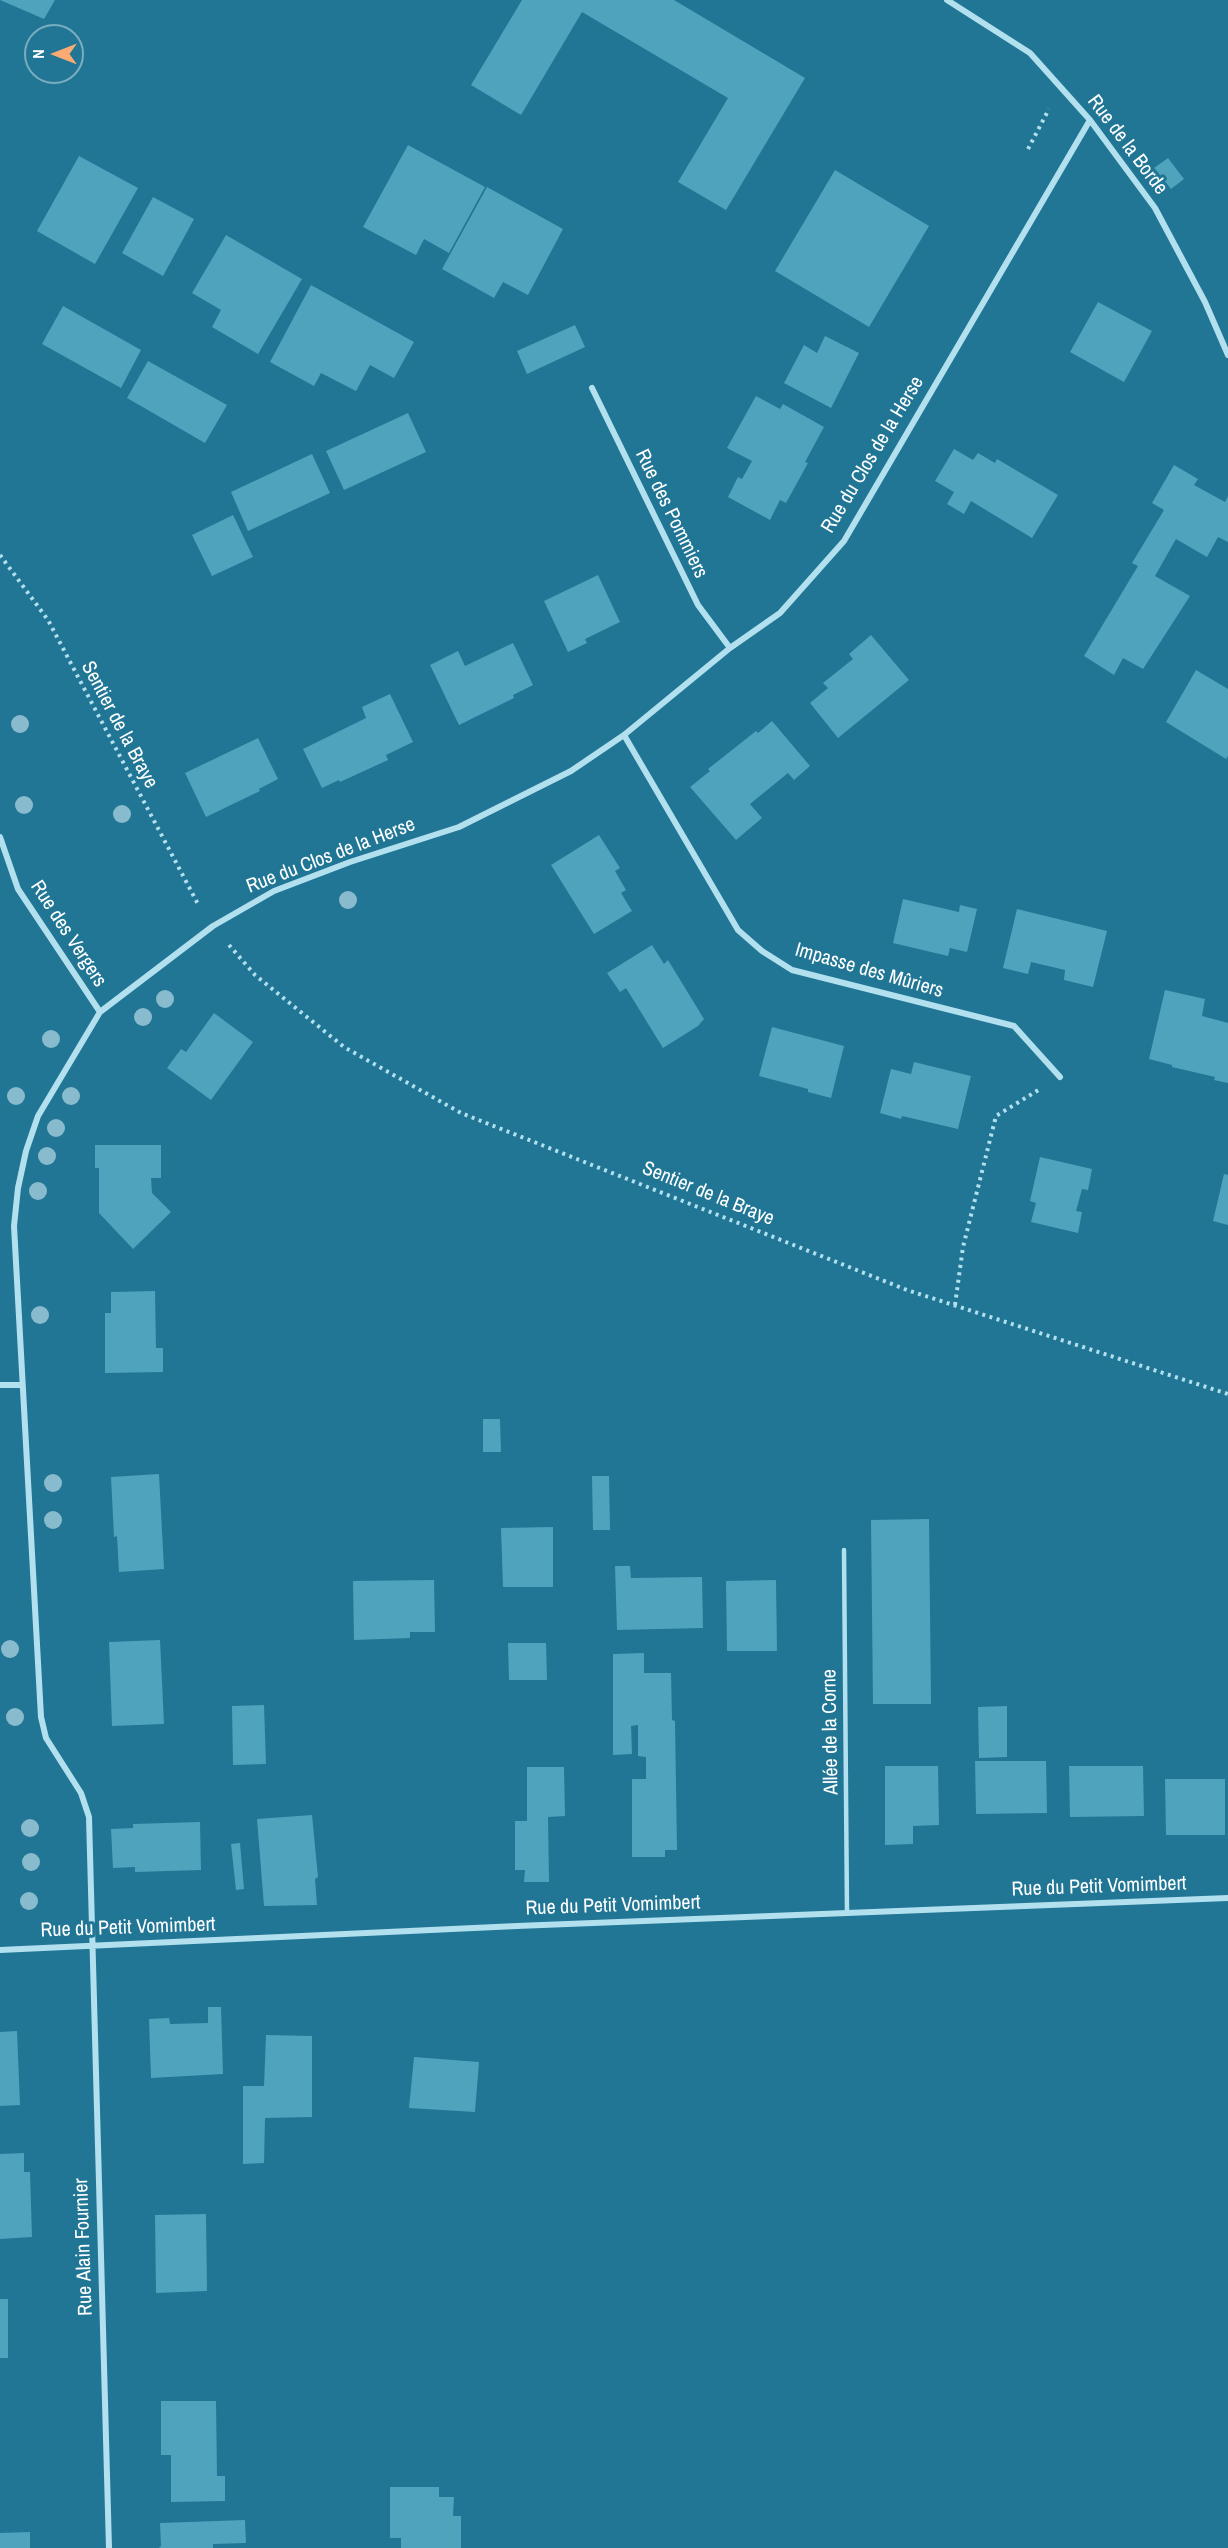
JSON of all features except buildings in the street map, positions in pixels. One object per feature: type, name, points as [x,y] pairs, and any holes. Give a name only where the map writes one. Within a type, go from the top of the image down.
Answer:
[{"type":"street","name":"Rue de la Borde","points":[[947,0],[1030,53],[1090,120],[1155,208],[1205,302],[1228,355]]},
{"type":"street","name":"Rue du Clos de la Herse","points":[[93,1946],[89,1817],[81,1793],[46,1738],[41,1717],[14,1226],[18,1188],[26,1151],[38,1116],[100,1012],[213,926],[274,891],[350,862],[459,827],[571,771],[624,735],[730,648],[780,613],[844,541],[1090,120]]},
{"type":"street","name":"Rue des Pommiers","points":[[592,388],[698,605],[730,648]]},
{"type":"street","name":"Impasse des Mûriers","points":[[624,735],[738,930],[762,951],[792,970],[1014,1026],[1060,1077]]},
{"type":"street","name":"Rue des Vergers","points":[[0,837],[18,889],[100,1012]]},
{"type":"street","points":[[0,1385],[22,1385]]},
{"type":"street","name":"Rue du Petit Vomimbert","points":[[0,1950],[1228,1898]]},
{"type":"street","name":"Rue Alain Fournier","points":[[93,1946],[109,2548]]},
{"type":"lane","name":"Allée de la Corne","points":[[844,1550],[848,1913]]},
{"type":"path","points":[[1028,149],[1052,105]]},
{"type":"path","name":"Sentier de la Braye","points":[[0,555],[48,621],[204,914]]},
{"type":"path","name":"Sentier de la Braye","points":[[222,937],[255,975],[344,1047],[461,1113],[907,1290],[1228,1394]]},
{"type":"path","points":[[955,1305],[963,1247],[996,1116],[1060,1077]]}]
